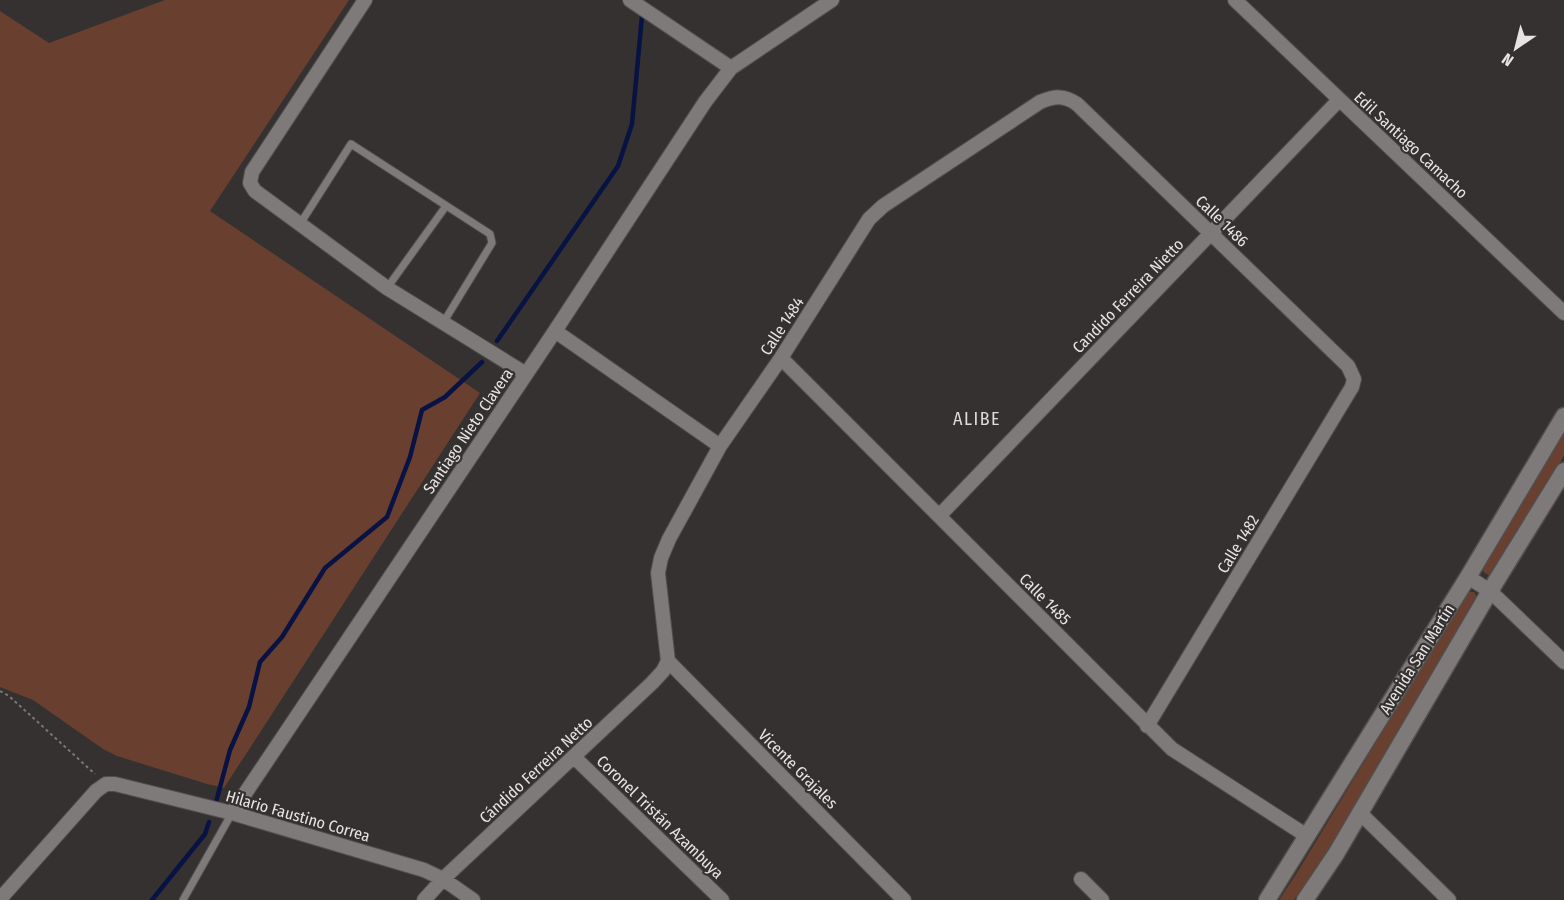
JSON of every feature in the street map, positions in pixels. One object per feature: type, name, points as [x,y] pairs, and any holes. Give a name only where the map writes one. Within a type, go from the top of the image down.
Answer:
[{"type":"street","points":[[365,0],[252,172],[250,183],[255,191],[387,288],[526,374]]},
{"type":"street","points":[[630,0],[732,68]]},
{"type":"street","name":"Santiago Nieto Clavera","points":[[232,813],[555,331],[705,102],[732,68],[832,0]]},
{"type":"street","name":"Edil Santiago Camacho","points":[[1236,0],[1564,313]]},
{"type":"street","name":"Calle 1486","points":[[1060,96],[1077,104],[1348,366],[1354,379]]},
{"type":"street","name":"Calle 1484","points":[[668,661],[658,573],[669,539],[720,446],[781,358],[869,219],[883,206],[1040,102],[1060,96]]},
{"type":"street","name":"Candido Ferreira Nietto","points":[[940,515],[1339,100]]},
{"type":"street","points":[[555,331],[720,446]]},
{"type":"street","name":"Calle 1485","points":[[781,358],[1172,749],[1307,836]]},
{"type":"street","name":"Calle 1482","points":[[1147,726],[1352,387],[1354,379]]},
{"type":"street","name":"Avenida San Martín","points":[[1267,900],[1468,577],[1564,416]]},
{"type":"street","name":"Avenida San Martín","points":[[1305,900],[1360,813],[1490,591],[1564,471]]},
{"type":"street","points":[[1468,577],[1490,591],[1564,662]]},
{"type":"street","name":"Cándido Ferreira Netto","points":[[424,900],[443,879],[652,683],[663,671],[668,661]]},
{"type":"street","name":"Vicente Grajales","points":[[668,661],[904,900]]},
{"type":"street","name":"Coronel Tristán Azambuya","points":[[574,757],[722,900]]},
{"type":"street","points":[[0,899],[96,791],[105,784]]},
{"type":"street","name":"Hilario Faustino Correa","points":[[105,784],[115,784],[232,813],[424,870],[443,879],[473,900]]},
{"type":"street","points":[[1360,813],[1449,900]]},
{"type":"street","points":[[1081,879],[1102,900]]},
{"type":"lane","points":[[300,224],[351,144],[490,234],[492,243],[443,323]]},
{"type":"lane","points":[[387,288],[446,206]]},
{"type":"lane","points":[[183,900],[232,813]]},
{"type":"path","points":[[0,691],[9,696],[105,784]]},
{"type":"shaded area","points":[[165,0],[349,0],[210,211],[480,393],[224,788],[117,756],[103,749],[33,700],[0,687],[0,11],[49,43]]},
{"type":"shaded area","points":[[1564,432],[1564,456],[1494,573],[1486,574],[1483,571],[1483,565]]},
{"type":"shaded area","points":[[1467,592],[1474,592],[1478,599],[1329,849],[1294,900],[1279,900],[1298,871]]},
{"type":"waterway","points":[[497,341],[618,166],[632,124],[642,16]]},
{"type":"waterway","points":[[216,802],[230,750],[249,707],[260,662],[282,637],[325,568],[387,517],[410,457],[422,410],[445,397],[482,362]]},
{"type":"waterway","points":[[152,900],[205,834],[209,822]]},
{"type":"district","name":"ALIBE","points":[[977,419]]}]
